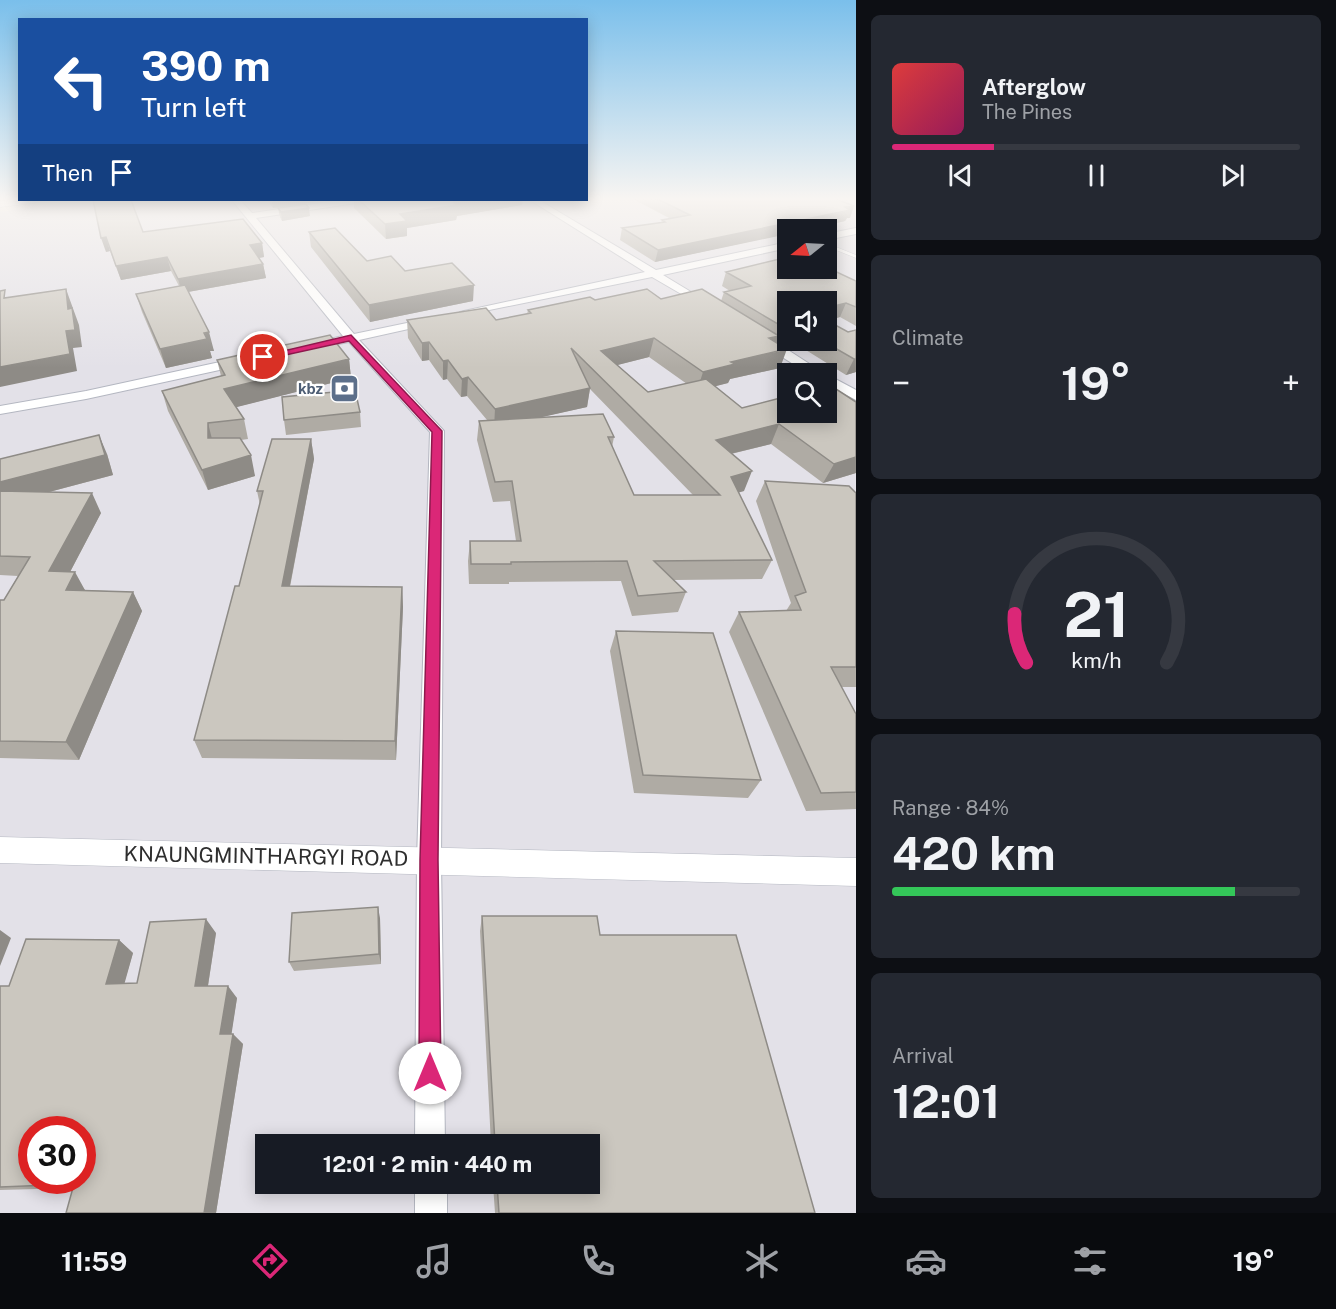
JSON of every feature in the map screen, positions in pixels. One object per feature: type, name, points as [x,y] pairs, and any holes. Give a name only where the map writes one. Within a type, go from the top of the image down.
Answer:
[{"type":"street","points":[[282,255],[351,338],[437,431],[429,860],[430,1134]]},
{"type":"street","points":[[623,255],[714,309]]},
{"type":"street","points":[[294,350],[742,255]]},
{"type":"street","points":[[750,331],[801,363]]},
{"type":"street","points":[[0,410],[86,395],[259,358]]},
{"type":"street","points":[[837,385],[856,396]]},
{"type":"street","name":"KNAUNGMINTHARGYI ROAD","points":[[0,850],[856,872]]},
{"type":"street","points":[[430,1194],[431,1213]]},
{"type":"shaded area","points":[[0,255],[777,255],[777,279],[837,279],[837,255],[856,255],[856,1213],[0,1213]]},
{"type":"building","points":[[112,255],[257,255],[263,264],[178,279],[167,257],[116,266]]},
{"type":"building","points":[[328,255],[361,255],[367,261],[391,256],[405,271],[452,263],[474,285],[369,305]]},
{"type":"building","points":[[777,260],[777,279],[837,279],[837,272],[856,281],[856,307],[846,303],[837,305],[837,291],[777,291],[777,323],[724,292],[751,286],[726,272]]},
{"type":"building","points":[[185,285],[209,332],[204,333],[207,339],[160,349],[136,294]]},
{"type":"building","points":[[66,289],[68,309],[72,308],[75,330],[66,331],[70,354],[0,367],[0,291],[5,290],[4,298]]},
{"type":"building","points":[[647,289],[661,299],[702,289],[777,335],[769,338],[777,343],[778,351],[731,362],[735,364],[703,372],[654,338],[601,351],[648,392],[706,379],[742,408],[777,399],[777,423],[837,423],[837,390],[856,402],[856,457],[834,464],[779,424],[716,440],[752,471],[731,477],[772,560],[654,561],[686,592],[638,596],[627,561],[471,564],[470,541],[521,541],[512,481],[495,482],[479,421],[603,414],[614,437],[608,437],[634,495],[720,495],[571,348],[590,388],[495,409],[468,377],[462,379],[448,360],[443,361],[429,342],[422,343],[407,320],[486,308],[496,320],[531,313],[528,310],[590,297],[595,300]]},
{"type":"building","points":[[837,326],[848,332],[856,330],[856,359],[837,349]]},
{"type":"building","points":[[330,335],[349,359],[224,389],[244,419],[208,423],[208,438],[240,438],[251,455],[202,470],[162,391],[225,375],[217,360]]},
{"type":"building","points":[[355,390],[360,412],[284,420],[282,397]]},
{"type":"building","points":[[99,435],[105,455],[0,482],[0,459]]},
{"type":"building","points":[[272,439],[311,439],[282,586],[402,587],[395,741],[194,740],[235,586],[239,586],[263,491],[257,491]]},
{"type":"building","points":[[765,481],[849,486],[856,493],[856,667],[831,667],[856,714],[856,792],[821,793],[739,612],[801,610],[795,596],[806,592]]},
{"type":"building","points":[[0,491],[92,493],[49,571],[75,572],[66,590],[133,592],[66,742],[0,741],[0,600],[4,600],[30,557],[0,556]]},
{"type":"building","points":[[616,631],[713,633],[761,780],[643,775]]},
{"type":"building","points":[[378,907],[379,954],[289,962],[292,913]]},
{"type":"building","points":[[482,916],[597,916],[600,935],[736,935],[815,1213],[499,1213],[498,1194],[600,1194],[600,1134],[494,1134]]},
{"type":"building","points":[[206,919],[195,986],[228,986],[220,1034],[233,1034],[204,1213],[66,1213],[71,1194],[96,1194],[96,1116],[18,1116],[18,1186],[0,1187],[0,986],[9,986],[26,939],[119,940],[106,984],[137,983],[150,922]]},
{"type":"place","name":"kbz","points":[[344,388]]},
{"type":"route","points":[[263,357],[351,338],[437,431],[429,860],[430,1073]]}]
